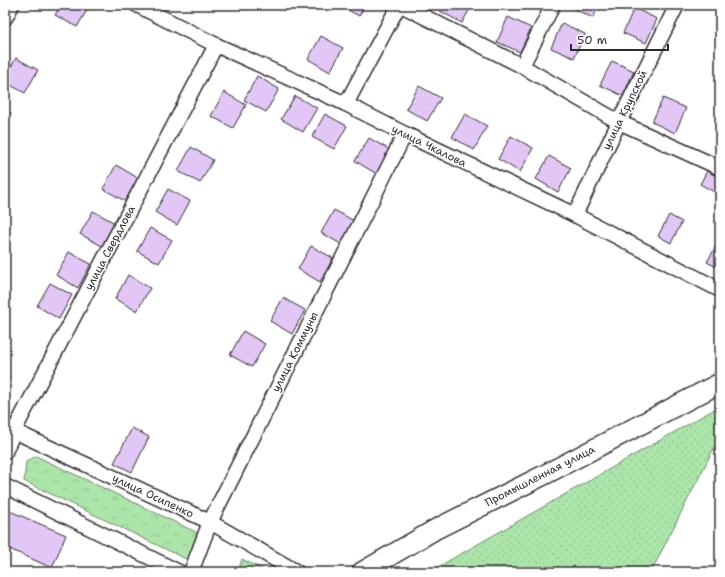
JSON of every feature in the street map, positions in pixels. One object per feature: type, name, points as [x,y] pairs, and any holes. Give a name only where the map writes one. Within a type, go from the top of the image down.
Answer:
[{"type":"main road","name":"Промышленная улица","points":[[362,572],[436,529],[720,383]]},
{"type":"street","points":[[5,18],[12,5]]},
{"type":"street","name":"улица Чкалова","points":[[137,5],[216,45],[346,104],[405,134],[575,215],[720,290]]},
{"type":"street","points":[[346,104],[400,5],[522,66],[619,122],[720,168]]},
{"type":"street","points":[[522,66],[554,5]]},
{"type":"street","name":"улица Крупской","points":[[575,215],[676,5]]},
{"type":"street","name":"улица Свердлова","points":[[5,452],[9,429],[216,45]]},
{"type":"street","name":"улица Коммуны","points":[[191,572],[210,522],[405,134]]},
{"type":"street","name":"улица Осипенко","points":[[9,429],[210,522],[297,572]]},
{"type":"street","points":[[5,486],[179,572]]},
{"type":"green space","points":[[720,406],[720,436],[651,572],[429,572]]},
{"type":"green space","points":[[36,456],[200,534],[188,560],[24,481],[26,462]]},
{"type":"green space","points":[[242,559],[268,572],[238,572]]},
{"type":"building","points":[[61,5],[90,5],[77,27],[55,15]]},
{"type":"building","points":[[339,5],[365,5],[359,16]]},
{"type":"building","points":[[443,5],[472,5],[462,23],[440,11]]},
{"type":"building","points":[[571,5],[599,5],[593,18],[570,7]]},
{"type":"building","points":[[634,8],[657,19],[646,43],[623,33]]},
{"type":"building","points":[[508,17],[531,28],[520,52],[497,42]]},
{"type":"building","points":[[562,23],[585,34],[574,58],[551,48]]},
{"type":"building","points":[[321,36],[343,48],[330,72],[308,59]]},
{"type":"building","points":[[16,58],[38,70],[25,93],[5,82],[5,77]]},
{"type":"building","points":[[612,61],[634,71],[623,96],[600,85]]},
{"type":"building","points":[[257,76],[279,89],[266,112],[244,100]]},
{"type":"building","points":[[419,86],[441,98],[427,121],[406,109]]},
{"type":"building","points":[[224,92],[246,105],[233,128],[211,116]]},
{"type":"building","points":[[295,96],[317,108],[303,132],[281,119]]},
{"type":"building","points":[[663,98],[686,108],[675,133],[652,122]]},
{"type":"building","points":[[5,110],[11,113],[5,123]]},
{"type":"building","points":[[325,114],[347,126],[334,149],[312,137]]},
{"type":"building","points":[[465,114],[487,126],[474,150],[452,137]]},
{"type":"building","points":[[720,135],[720,148],[715,146]]},
{"type":"building","points":[[511,136],[533,148],[520,172],[498,159]]},
{"type":"building","points":[[369,138],[390,150],[377,174],[355,161]]},
{"type":"building","points":[[191,147],[213,160],[200,183],[178,171]]},
{"type":"building","points":[[549,156],[571,168],[558,192],[536,179]]},
{"type":"building","points":[[116,165],[138,178],[125,201],[103,189]]},
{"type":"building","points":[[707,171],[720,178],[720,191],[718,194],[700,184]]},
{"type":"building","points":[[168,189],[190,201],[177,225],[155,212]]},
{"type":"building","points":[[334,210],[356,222],[343,245],[321,233]]},
{"type":"building","points":[[93,211],[115,223],[102,246],[80,234]]},
{"type":"building","points":[[669,215],[682,222],[671,243],[658,236]]},
{"type":"building","points":[[150,228],[172,240],[159,263],[137,251]]},
{"type":"building","points":[[311,246],[333,258],[320,282],[298,269]]},
{"type":"building","points":[[716,246],[720,248],[720,269],[707,262]]},
{"type":"building","points":[[69,252],[91,264],[78,288],[56,275]]},
{"type":"building","points":[[128,275],[150,288],[137,311],[115,299]]},
{"type":"building","points":[[50,283],[72,295],[59,319],[37,306]]},
{"type":"building","points":[[283,298],[305,310],[292,334],[270,321]]},
{"type":"building","points":[[243,331],[265,344],[252,367],[230,355]]},
{"type":"building","points":[[132,428],[149,437],[132,472],[114,463]]},
{"type":"building","points":[[5,509],[66,535],[52,568],[5,547]]}]
